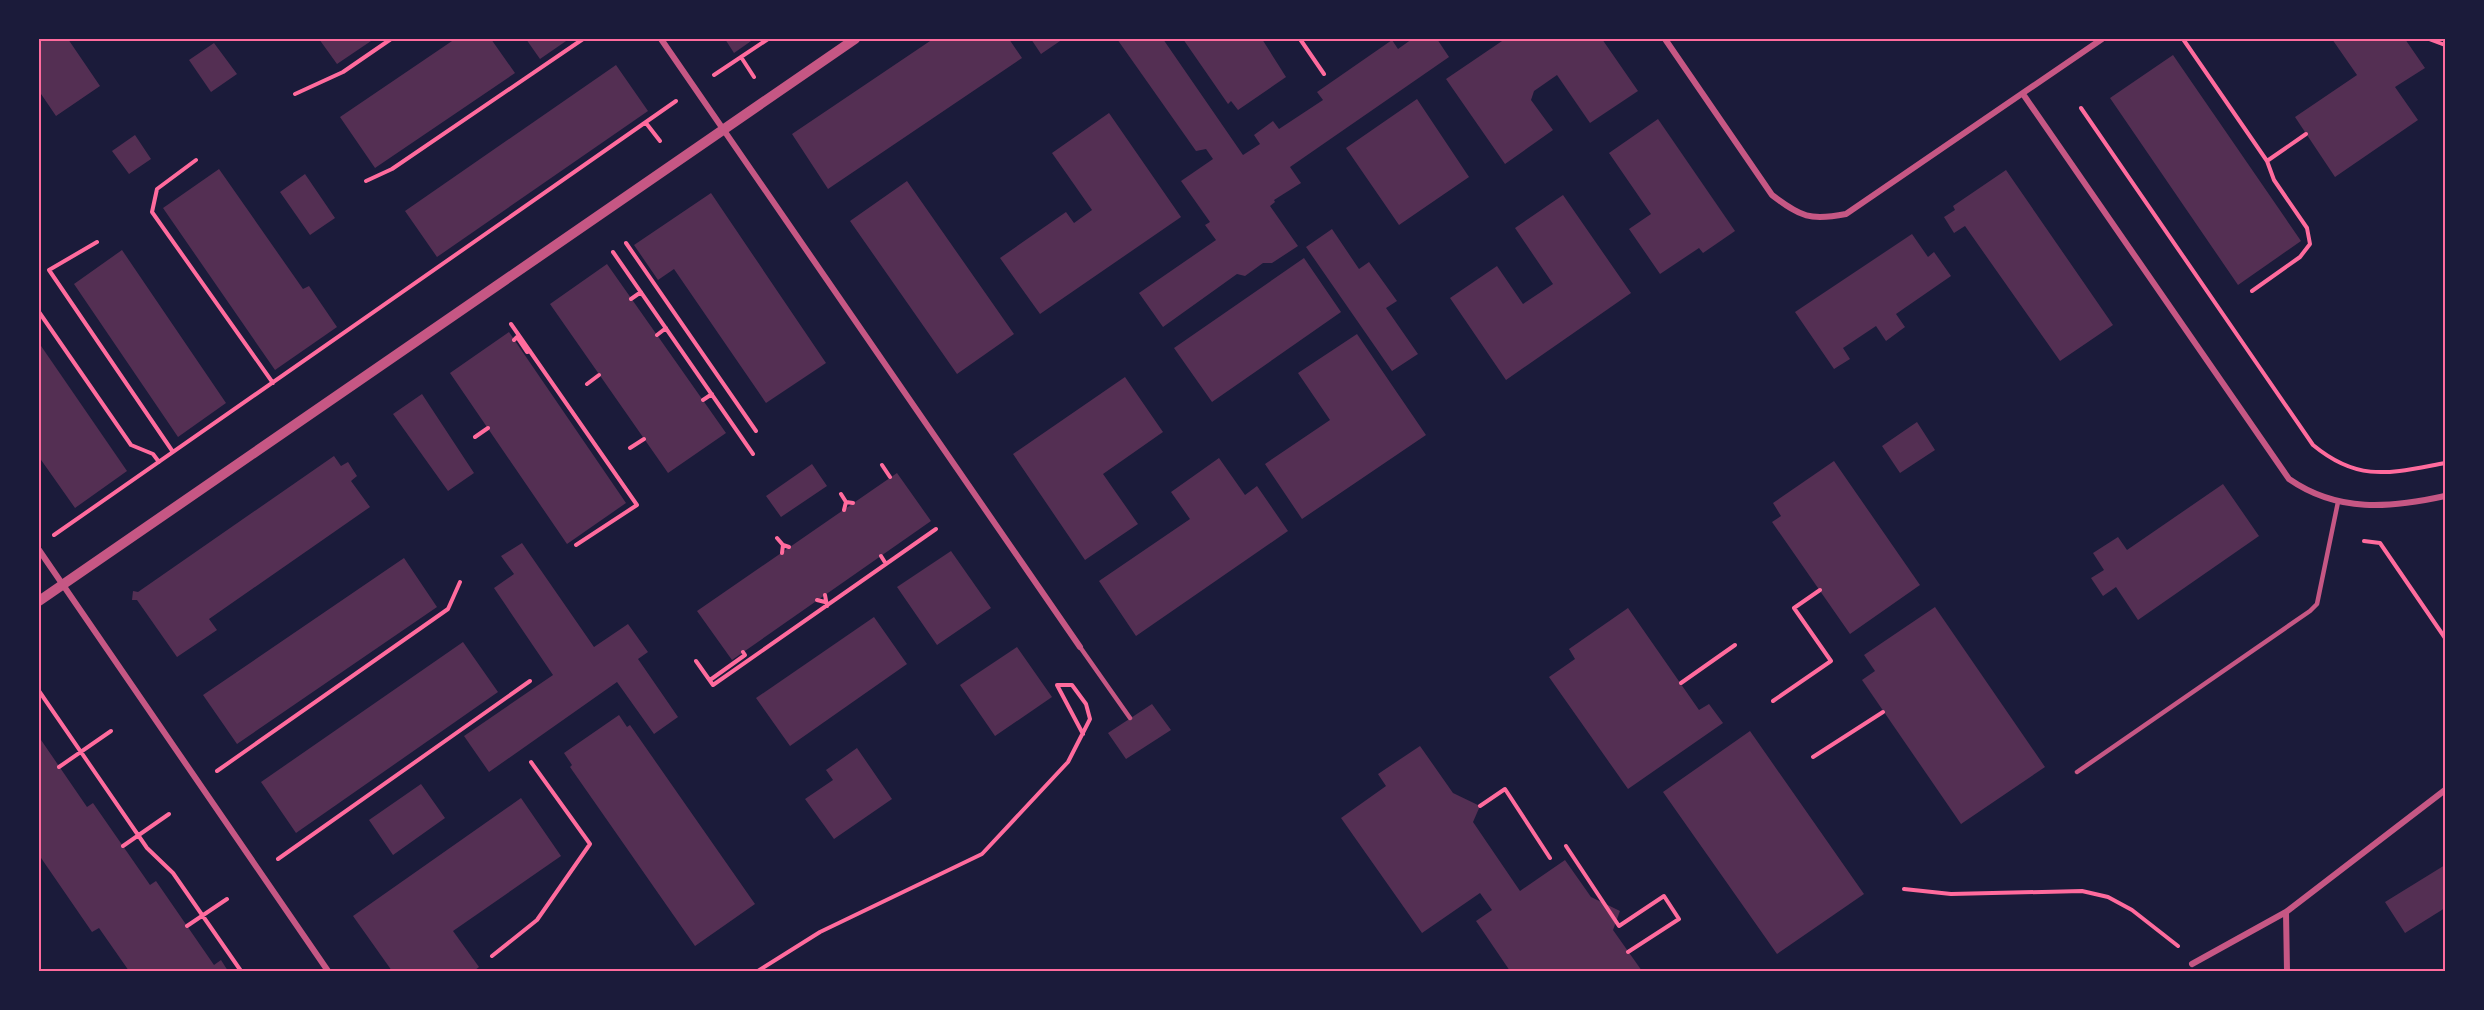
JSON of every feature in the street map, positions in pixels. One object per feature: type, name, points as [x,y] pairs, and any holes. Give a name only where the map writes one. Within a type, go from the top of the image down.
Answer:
[{"type":"street","points":[[661,39],[1080,647]]},
{"type":"street","points":[[39,601],[855,39]]},
{"type":"street","points":[[1665,39],[1772,195],[1792,210],[1811,219],[1846,214],[2102,39]]},
{"type":"street","points":[[2023,94],[2289,479],[2318,496],[2338,502],[2375,507],[2404,505],[2445,496]]},
{"type":"street","points":[[39,550],[328,971]]},
{"type":"street","points":[[2192,964],[2286,912],[2445,790]]},
{"type":"street","points":[[2286,912],[2287,971]]},
{"type":"lane","points":[[2077,772],[2310,611],[2316,604],[2338,502]]},
{"type":"lane","points":[[1080,647],[1130,718]]},
{"type":"path","points":[[295,94],[343,72],[391,39]]},
{"type":"path","points":[[366,182],[392,169],[583,39]]},
{"type":"path","points":[[724,68],[768,39]]},
{"type":"path","points":[[1300,39],[1324,74]]},
{"type":"path","points":[[2183,39],[2267,160],[2274,180],[2307,228],[2310,244],[2300,257],[2252,291]]},
{"type":"path","points":[[2429,39],[2445,45]]},
{"type":"path","points":[[741,57],[756,80]]},
{"type":"path","points":[[47,539],[666,108]]},
{"type":"path","points":[[2081,108],[2313,445],[2332,459],[2355,470],[2385,472],[2445,463]]},
{"type":"path","points":[[646,123],[664,146]]},
{"type":"path","points":[[2267,160],[2306,134]]},
{"type":"path","points":[[196,160],[157,189],[152,212],[273,383]]},
{"type":"path","points":[[97,242],[49,270],[173,452]]},
{"type":"path","points":[[626,243],[756,432]]},
{"type":"path","points":[[613,252],[753,454]]},
{"type":"path","points":[[631,299],[641,292]]},
{"type":"path","points":[[39,312],[132,445],[153,454],[159,462]]},
{"type":"path","points":[[511,324],[636,506],[576,545]]},
{"type":"path","points":[[657,335],[666,328]]},
{"type":"path","points":[[514,340],[517,337],[527,352],[530,351]]},
{"type":"path","points":[[587,384],[599,375]]},
{"type":"path","points":[[547,388],[552,384]]},
{"type":"path","points":[[703,400],[711,394]]},
{"type":"path","points":[[475,437],[488,428]]},
{"type":"path","points":[[630,448],[644,439]]},
{"type":"path","points":[[882,465],[890,477]]},
{"type":"path","points":[[841,494],[846,502],[844,510]]},
{"type":"path","points":[[846,502],[853,503]]},
{"type":"path","points":[[696,661],[713,685],[936,529]]},
{"type":"path","points":[[777,538],[783,545],[789,547]]},
{"type":"path","points":[[2364,541],[2380,543],[2445,639]]},
{"type":"path","points":[[782,553],[783,545]]},
{"type":"path","points":[[881,556],[886,564]]},
{"type":"path","points":[[199,784],[448,609],[460,582]]},
{"type":"path","points":[[1773,701],[1831,661],[1794,608],[1820,590]]},
{"type":"path","points":[[825,595],[826,604]]},
{"type":"path","points":[[817,600],[826,604]]},
{"type":"path","points":[[1681,683],[1735,645]]},
{"type":"path","points":[[710,680],[737,658],[745,655],[743,652]]},
{"type":"path","points":[[295,847],[530,681]]},
{"type":"path","points":[[758,971],[819,932],[982,854],[1068,762],[1083,734],[1090,719],[1086,704],[1072,685],[1057,685],[1083,734]]},
{"type":"path","points":[[39,691],[139,836],[172,873],[241,971]]},
{"type":"path","points":[[1813,757],[1883,712]]},
{"type":"path","points":[[59,766],[111,730]]},
{"type":"path","points":[[492,956],[537,920],[590,844],[531,762]]},
{"type":"path","points":[[1480,806],[1505,789],[1550,858]]},
{"type":"path","points":[[123,846],[169,814]]},
{"type":"path","points":[[1566,846],[1619,926],[1664,896],[1679,919],[1628,952]]},
{"type":"path","points":[[1904,889],[1951,894],[2082,891],[2108,897],[2132,910],[2174,942],[2192,964]]},
{"type":"path","points":[[187,926],[227,899]]},
{"type":"building","points":[[39,39],[68,39],[100,86],[56,116],[39,91]]},
{"type":"building","points":[[319,39],[374,39],[337,64]]},
{"type":"building","points":[[455,39],[491,39],[515,73],[375,168],[340,117]]},
{"type":"building","points":[[526,39],[569,39],[540,59]]},
{"type":"building","points":[[725,39],[754,39],[734,53]]},
{"type":"building","points":[[933,39],[1009,39],[1022,58],[828,189],[792,134]]},
{"type":"building","points":[[1031,39],[1063,39],[1041,54]]},
{"type":"building","points":[[1117,39],[1163,39],[1243,155],[1260,144],[1254,135],[1273,121],[1279,129],[1323,100],[1317,92],[1392,40],[1398,49],[1412,39],[1437,39],[1449,57],[1290,167],[1301,183],[1274,200],[1275,202],[1270,206],[1298,246],[1272,263],[1263,263],[1245,276],[1237,274],[1163,327],[1139,293],[1216,240],[1205,225],[1210,222],[1181,181],[1213,159],[1206,149],[1196,151]]},
{"type":"building","points":[[1183,39],[1262,39],[1286,77],[1238,110],[1231,101],[1228,104]]},
{"type":"building","points":[[1505,39],[1602,39],[1638,91],[1590,123],[1557,75],[1534,91],[1531,100],[1553,130],[1505,164],[1446,79]]},
{"type":"building","points":[[2332,39],[2405,39],[2425,68],[2395,87],[2418,120],[2335,177],[2295,117],[2357,75]]},
{"type":"building","points":[[214,43],[237,74],[211,92],[189,60]]},
{"type":"building","points":[[2173,55],[2301,241],[2238,285],[2110,98]]},
{"type":"building","points":[[616,65],[648,111],[437,257],[405,211]]},
{"type":"building","points":[[1417,99],[1469,177],[1399,225],[1346,148]]},
{"type":"building","points":[[1109,113],[1181,217],[1040,314],[1000,258],[1066,212],[1074,223],[1092,210],[1052,153]]},
{"type":"building","points":[[1658,119],[1735,231],[1703,253],[1699,248],[1660,274],[1629,229],[1651,214],[1609,153]]},
{"type":"building","points":[[135,135],[151,159],[129,174],[112,151]]},
{"type":"building","points":[[219,169],[303,289],[309,286],[337,327],[275,370],[163,208]]},
{"type":"building","points":[[2006,170],[2113,325],[2060,361],[1965,226],[1954,233],[1944,217],[1955,210],[1953,206]]},
{"type":"building","points":[[305,174],[335,218],[310,235],[280,192]]},
{"type":"building","points":[[907,181],[1014,334],[957,374],[850,221]]},
{"type":"building","points":[[711,193],[826,363],[766,403],[674,269],[658,280],[634,245]]},
{"type":"building","points":[[1563,195],[1631,293],[1506,380],[1450,298],[1497,266],[1523,304],[1553,284],[1515,228]]},
{"type":"building","points":[[1332,229],[1359,269],[1369,262],[1397,301],[1386,308],[1418,354],[1392,371],[1306,247]]},
{"type":"building","points":[[1912,234],[1928,257],[1934,252],[1951,276],[1896,314],[1905,327],[1886,341],[1876,326],[1843,348],[1850,359],[1834,369],[1795,312]]},
{"type":"building","points":[[122,250],[226,403],[178,437],[74,284]]},
{"type":"building","points":[[1304,258],[1341,312],[1212,402],[1174,348]]},
{"type":"building","points":[[607,264],[726,433],[668,473],[550,304]]},
{"type":"building","points":[[509,332],[626,503],[567,544],[450,373]]},
{"type":"building","points":[[1357,334],[1426,435],[1302,519],[1265,464],[1330,420],[1298,373]]},
{"type":"building","points":[[39,343],[127,471],[75,508],[39,457]]},
{"type":"building","points":[[1125,377],[1163,432],[1103,474],[1138,524],[1085,560],[1013,454]]},
{"type":"building","points":[[422,394],[474,473],[448,491],[393,414]]},
{"type":"building","points":[[1917,422],[1935,450],[1900,473],[1882,446]]},
{"type":"building","points":[[334,456],[341,466],[348,462],[357,476],[351,481],[370,507],[209,619],[217,630],[177,657],[137,600],[132,600],[133,591],[138,592]]},
{"type":"building","points":[[1219,458],[1245,495],[1257,486],[1288,531],[1136,636],[1099,581],[1190,519],[1171,492]]},
{"type":"building","points":[[1834,461],[1920,585],[1850,634],[1772,522],[1781,516],[1773,503]]},
{"type":"building","points":[[812,464],[827,486],[781,517],[766,496]]},
{"type":"building","points":[[897,473],[931,521],[732,660],[697,611]]},
{"type":"building","points":[[2223,484],[2259,536],[2138,620],[2116,587],[2103,596],[2091,578],[2104,570],[2093,553],[2118,537],[2127,550]]},
{"type":"building","points":[[522,543],[594,647],[628,624],[648,652],[638,659],[678,717],[654,734],[617,682],[489,772],[464,736],[553,675],[494,588],[514,574],[501,556]]},
{"type":"building","points":[[951,551],[991,608],[937,645],[897,587]]},
{"type":"building","points":[[404,558],[437,607],[237,744],[203,695]]},
{"type":"building","points":[[1935,607],[2045,767],[1961,824],[1862,680],[1875,671],[1864,655]]},
{"type":"building","points":[[1628,608],[1699,710],[1709,704],[1723,723],[1628,789],[1549,677],[1575,659],[1569,649]]},
{"type":"building","points":[[874,617],[907,664],[790,746],[756,698]]},
{"type":"building","points":[[463,642],[498,692],[296,833],[261,782]]},
{"type":"building","points":[[1017,647],[1052,697],[995,736],[960,685]]},
{"type":"building","points":[[1152,704],[1171,730],[1126,759],[1108,733]]},
{"type":"building","points":[[619,715],[627,727],[630,725],[755,904],[695,946],[570,767],[572,765],[564,753]]},
{"type":"building","points":[[1750,731],[1864,894],[1777,954],[1663,792]]},
{"type":"building","points":[[39,737],[87,807],[93,803],[150,885],[156,881],[214,965],[221,960],[228,971],[129,971],[99,928],[92,932],[39,855]]},
{"type":"building","points":[[1420,746],[1453,793],[1480,806],[1473,822],[1520,891],[1565,860],[1591,897],[1620,911],[1613,930],[1642,971],[1510,971],[1476,921],[1492,910],[1480,893],[1422,933],[1341,818],[1386,786],[1378,774]]},
{"type":"building","points":[[857,748],[892,799],[834,839],[805,799],[833,780],[826,770]]},
{"type":"building","points":[[421,784],[445,818],[393,855],[369,820]]},
{"type":"building","points":[[521,798],[561,856],[453,931],[479,967],[474,971],[392,971],[353,916]]},
{"type":"building","points":[[2445,865],[2445,908],[2405,933],[2385,902]]}]
